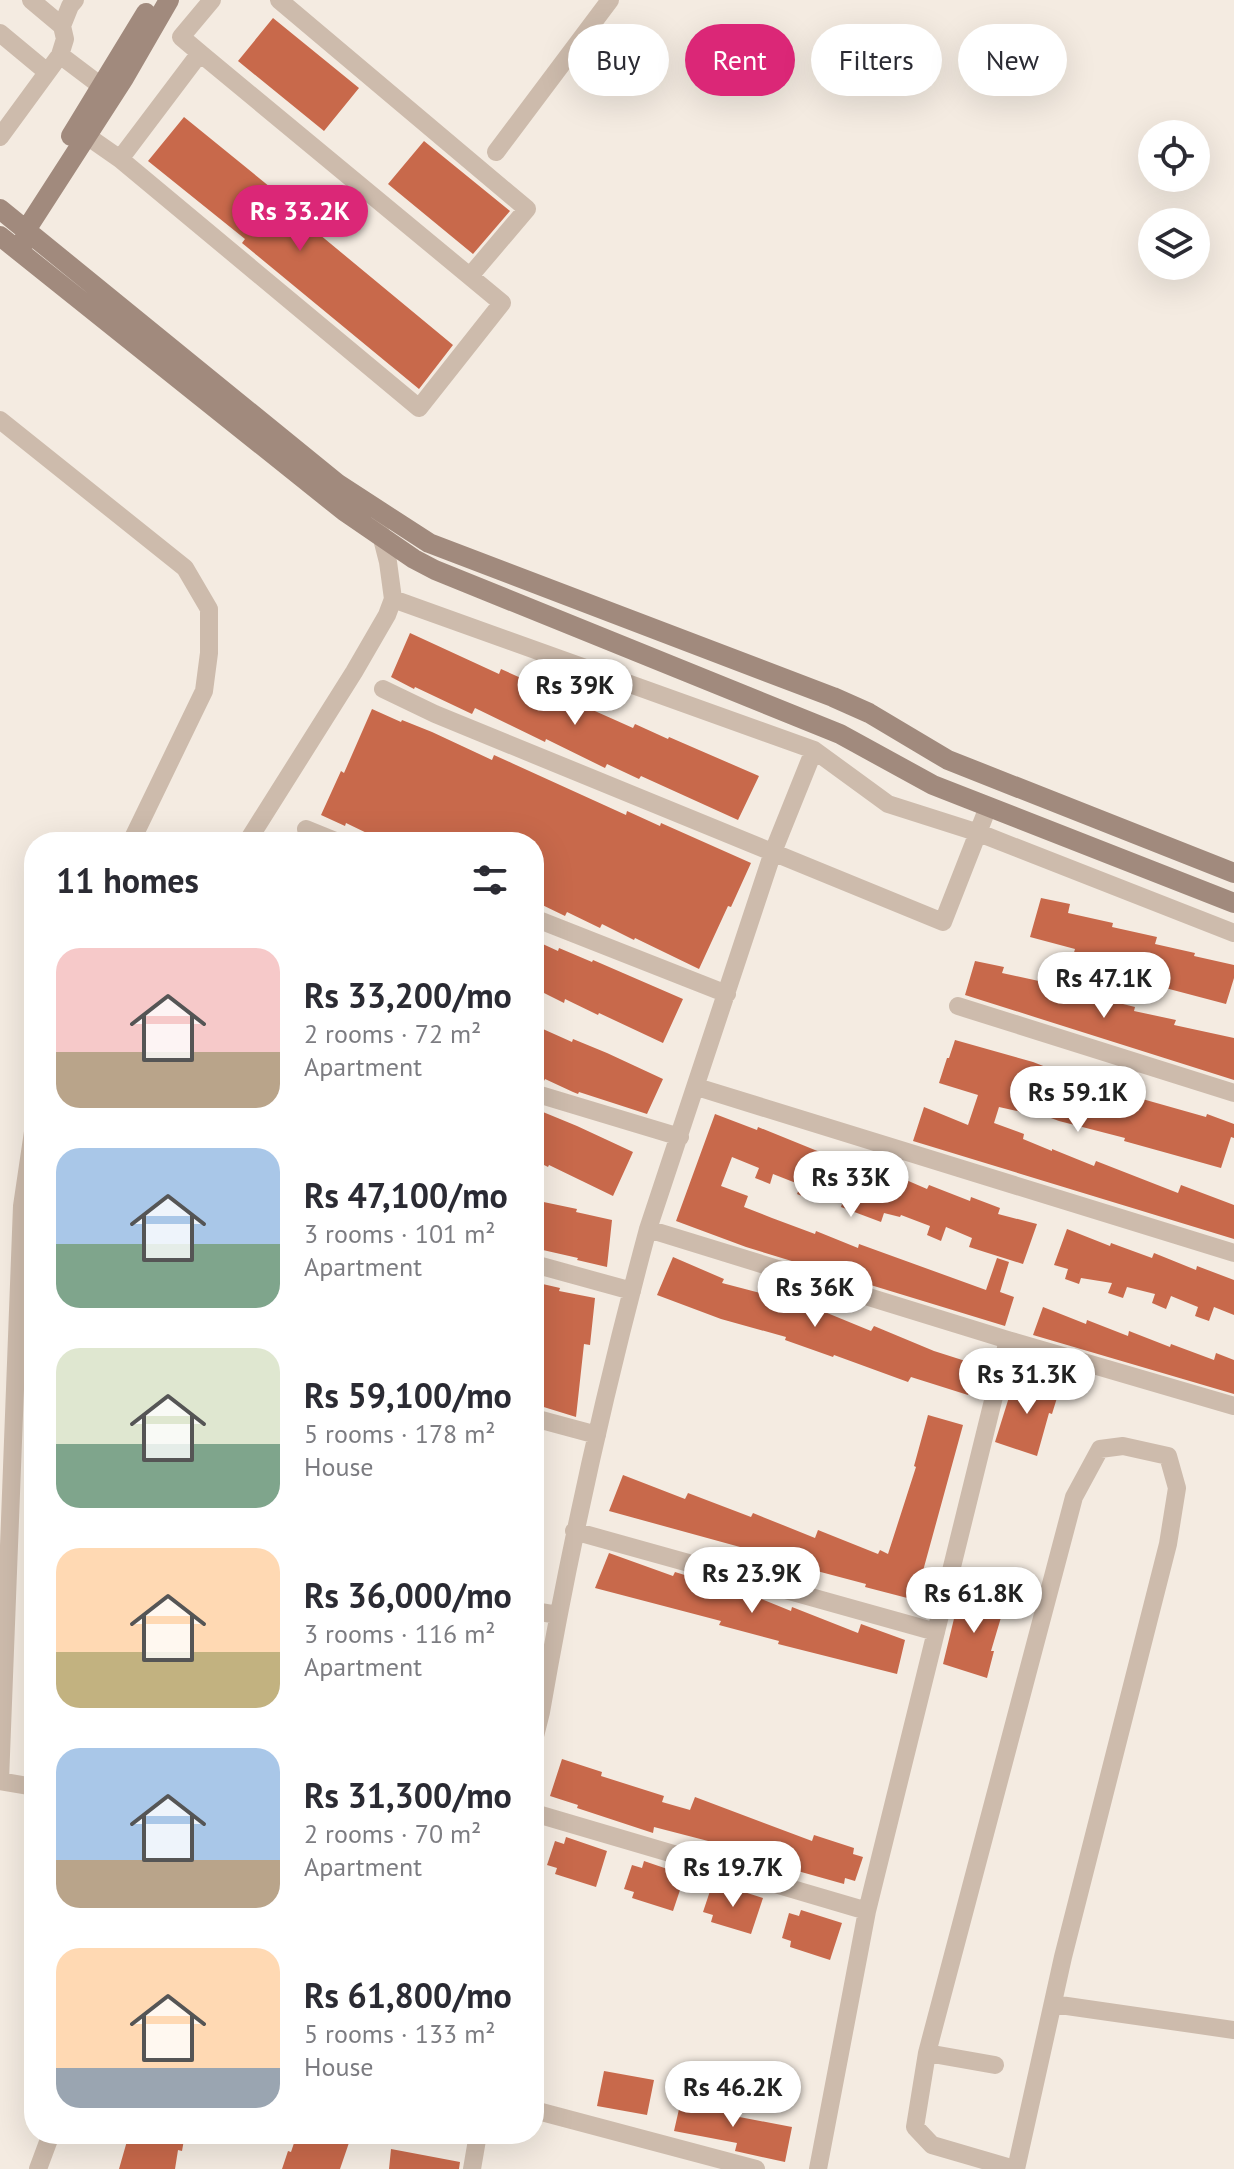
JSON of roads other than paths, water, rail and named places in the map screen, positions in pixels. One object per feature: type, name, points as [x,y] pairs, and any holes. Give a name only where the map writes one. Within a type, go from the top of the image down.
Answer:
[{"type":"street","points":[[31,0],[62,26]]},
{"type":"street","points":[[0,137],[60,55],[65,39],[62,26],[75,0]]},
{"type":"street","points":[[10,236],[156,9],[169,0]]},
{"type":"street","points":[[181,37],[212,0]]},
{"type":"street","points":[[279,0],[527,209],[470,276]]},
{"type":"street","points":[[496,152],[610,0]]},
{"type":"street","points":[[87,136],[120,159],[419,408],[502,303],[181,37],[156,9]]},
{"type":"street","points":[[0,33],[47,72]]},
{"type":"street","points":[[120,159],[200,53]]},
{"type":"street","points":[[60,55],[112,78]]},
{"type":"street","points":[[10,236],[87,136],[112,78]]},
{"type":"street","points":[[10,236],[338,484],[429,543],[833,697],[869,713],[948,760],[1234,873]]},
{"type":"street","points":[[10,236],[344,511],[414,559],[831,730],[933,785],[1234,903]]},
{"type":"street","points":[[0,420],[185,568],[209,609],[209,653],[204,691],[136,832]]},
{"type":"street","points":[[253,832],[387,615],[393,599],[377,510]]},
{"type":"street","points":[[393,599],[814,750],[888,804],[979,833],[1234,933]]},
{"type":"street","points":[[383,689],[449,720],[943,922],[988,807]]},
{"type":"street","points":[[544,1695],[574,1531],[648,1229],[773,852],[814,750]]},
{"type":"street","points":[[306,829],[313,832]]},
{"type":"street","points":[[544,922],[727,994]]},
{"type":"street","points":[[958,1006],[1234,1093]]},
{"type":"street","points":[[697,1087],[1234,1253]]},
{"type":"street","points":[[544,1096],[680,1137]]},
{"type":"street","points":[[24,1192],[0,1781],[24,1785]]},
{"type":"street","points":[[648,1229],[1234,1406]]},
{"type":"street","points":[[544,1267],[632,1291]]},
{"type":"street","points":[[818,2169],[867,1911],[1008,1340]]},
{"type":"street","points":[[544,1421],[597,1435]]},
{"type":"street","points":[[1123,1446],[1168,1456],[1177,1488],[1168,1544],[1053,2004],[1015,2169],[932,2145],[915,2127],[927,2053],[1074,1497],[1100,1449],[1123,1446]]},
{"type":"street","points":[[574,1531],[936,1632]]},
{"type":"street","points":[[544,1613],[558,1615]]},
{"type":"street","points":[[544,1816],[867,1911]]},
{"type":"street","points":[[1053,2004],[1234,2030]]},
{"type":"street","points":[[927,2053],[995,2065]]},
{"type":"street","points":[[544,2113],[756,2169]]},
{"type":"street","points":[[38,2169],[47,2144]]},
{"type":"street","points":[[472,2169],[476,2144]]}]
